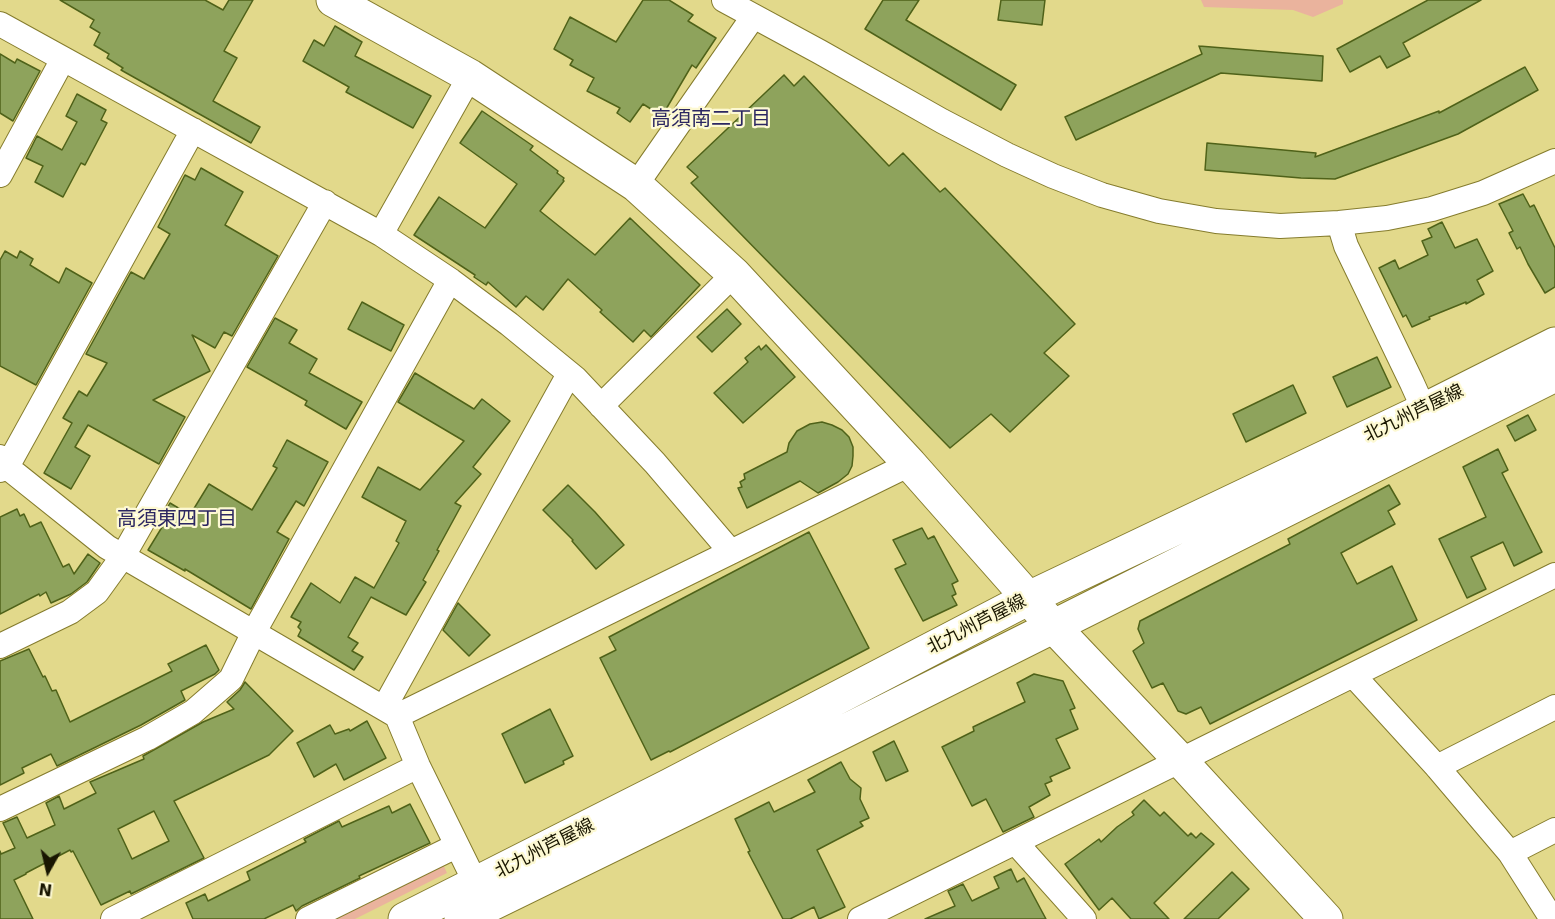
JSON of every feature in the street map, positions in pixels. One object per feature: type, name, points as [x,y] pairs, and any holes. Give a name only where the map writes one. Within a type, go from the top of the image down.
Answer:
[{"type":"main road","points":[[333,0],[470,76],[636,185],[734,274],[910,464],[1053,626],[1326,919]]},
{"type":"main road","name":"北九州芦屋線","points":[[405,919],[479,907],[822,742],[1053,626],[1430,423],[1555,345]]},
{"type":"main road","name":"北九州芦屋線","points":[[479,907],[670,785],[1029,598],[1430,423],[1555,375]]},
{"type":"street","points":[[724,0],[1007,155],[1101,195],[1158,212],[1216,221],[1280,226],[1387,218],[1432,209],[1483,193],[1555,161]]},
{"type":"street","points":[[636,185],[753,16]]},
{"type":"street","points":[[0,24],[325,202],[381,234],[450,280],[509,324],[569,374],[655,463],[731,552]]},
{"type":"street","points":[[0,175],[63,58]]},
{"type":"street","points":[[381,234],[470,76]]},
{"type":"street","points":[[193,130],[2,465],[107,547],[391,712],[456,846],[479,907]]},
{"type":"street","points":[[0,646],[70,612],[97,592],[123,556],[325,202]]},
{"type":"street","points":[[1339,223],[1346,246],[1430,423]]},
{"type":"street","points":[[601,406],[734,274]]},
{"type":"street","points":[[0,809],[148,738],[193,712],[231,679],[254,632],[450,280]]},
{"type":"street","points":[[391,712],[569,374]]},
{"type":"street","points":[[391,712],[731,552],[910,464]]},
{"type":"street","points":[[860,919],[1555,575]]},
{"type":"street","points":[[1353,675],[1437,767],[1510,853],[1552,919]]},
{"type":"street","points":[[1437,767],[1555,707]]},
{"type":"street","points":[[113,919],[418,766]]},
{"type":"street","points":[[1510,853],[1555,830]]},
{"type":"street","points":[[1016,843],[1084,919]]},
{"type":"street","points":[[308,919],[456,846]]},
{"type":"shaded area","points":[[1201,0],[1343,0],[1343,4],[1313,17],[1293,10],[1204,7]]},
{"type":"shaded area","points":[[442,862],[447,873],[355,919],[321,919]]},
{"type":"building","points":[[60,0],[205,0],[223,10],[229,0],[253,0],[224,51],[237,58],[213,101],[260,127],[251,143],[121,70],[123,68],[107,58],[109,54],[94,45],[100,33],[90,27],[94,20]]},
{"type":"building","points":[[643,0],[669,0],[693,15],[688,21],[716,38],[696,68],[692,65],[662,116],[643,104],[630,122],[617,113],[620,108],[587,91],[594,78],[570,65],[573,60],[554,49],[570,17],[616,42]]},
{"type":"building","points":[[883,0],[919,0],[906,20],[1016,85],[1001,110],[865,29]]},
{"type":"building","points":[[1001,0],[1045,0],[1042,25],[998,20]]},
{"type":"building","points":[[1428,0],[1481,0],[1403,43],[1410,56],[1387,68],[1380,56],[1350,72],[1337,49]]},
{"type":"building","points":[[335,26],[362,42],[355,56],[431,96],[413,128],[346,92],[349,87],[303,61],[314,40],[324,46]]},
{"type":"building","points":[[1199,46],[1323,56],[1322,81],[1221,73],[1076,140],[1065,117],[1202,54]]},
{"type":"building","points":[[0,54],[15,63],[17,59],[40,71],[13,121],[0,113]]},
{"type":"building","points":[[1525,67],[1538,90],[1458,134],[1335,179],[1205,170],[1207,143],[1316,153],[1315,157],[1439,111],[1439,113]]},
{"type":"building","points":[[784,75],[794,86],[804,76],[889,166],[903,153],[940,192],[945,188],[1075,324],[1044,353],[1069,376],[1010,432],[991,414],[950,448],[691,183],[698,177],[687,167]]},
{"type":"building","points":[[77,94],[106,110],[101,120],[107,123],[85,165],[81,163],[63,197],[35,182],[43,166],[26,158],[37,136],[62,150],[77,122],[66,116]]},
{"type":"building","points":[[482,111],[533,146],[530,150],[564,178],[540,211],[595,255],[630,218],[700,285],[651,337],[644,330],[633,342],[568,279],[543,310],[526,296],[516,307],[488,282],[486,285],[474,277],[475,275],[414,235],[439,197],[485,228],[517,184],[460,143]]},
{"type":"building","points":[[201,168],[243,192],[225,225],[278,256],[232,336],[224,332],[215,348],[192,335],[210,371],[153,400],[185,417],[159,464],[88,425],[75,447],[90,456],[71,489],[44,473],[72,423],[63,418],[79,391],[87,396],[107,363],[86,354],[131,272],[144,279],[170,234],[158,227],[185,175],[195,180]]},
{"type":"building","points":[[1523,194],[1530,207],[1534,205],[1555,248],[1555,287],[1545,293],[1520,247],[1517,249],[1509,233],[1513,231],[1499,204]]},
{"type":"building","points":[[1442,222],[1455,248],[1477,239],[1493,271],[1477,280],[1484,294],[1466,304],[1466,302],[1429,317],[1430,319],[1412,327],[1406,315],[1403,317],[1379,268],[1395,260],[1399,269],[1428,255],[1422,241],[1432,237],[1428,229]]},
{"type":"building","points":[[5,251],[17,258],[20,251],[33,259],[30,265],[59,283],[66,268],[92,283],[36,385],[0,366],[0,260]]},
{"type":"building","points":[[362,302],[404,325],[391,351],[348,329]]},
{"type":"building","points":[[727,309],[741,324],[712,352],[697,337]]},
{"type":"building","points":[[275,318],[297,330],[289,343],[317,359],[309,373],[362,402],[346,429],[305,405],[307,401],[247,367]]},
{"type":"building","points":[[766,345],[795,377],[743,423],[714,393],[748,362],[745,358],[759,346],[761,350]]},
{"type":"building","points":[[1377,357],[1391,387],[1347,407],[1333,377]]},
{"type":"building","points":[[415,373],[474,409],[482,399],[510,421],[473,467],[481,474],[455,503],[461,506],[423,580],[426,582],[406,615],[371,597],[348,637],[358,643],[352,651],[363,657],[354,670],[298,636],[301,630],[298,627],[301,622],[291,617],[311,583],[340,603],[355,577],[374,588],[399,543],[396,541],[406,521],[362,497],[378,467],[420,490],[464,441],[398,402]]},
{"type":"building","points":[[1293,385],[1306,413],[1246,442],[1233,414]]},
{"type":"building","points":[[1528,415],[1536,430],[1515,441],[1507,426]]},
{"type":"building","points":[[822,422],[842,430],[849,437],[853,447],[853,456],[848,474],[818,493],[800,481],[747,508],[738,488],[742,487],[740,482],[745,479],[744,474],[787,452],[789,443],[797,431],[810,424]]},
{"type":"building","points":[[287,440],[328,462],[304,506],[296,501],[277,532],[289,539],[251,609],[185,569],[185,571],[148,550],[167,519],[162,517],[170,503],[190,515],[209,484],[252,510],[277,468],[273,466]]},
{"type":"building","points":[[1498,449],[1508,470],[1502,473],[1542,552],[1514,566],[1503,542],[1471,557],[1486,589],[1467,598],[1439,539],[1486,517],[1463,467]]},
{"type":"building","points":[[568,485],[624,545],[596,569],[573,540],[543,510]]},
{"type":"building","points":[[1389,485],[1400,504],[1388,511],[1395,524],[1341,553],[1357,584],[1392,566],[1417,620],[1210,724],[1201,707],[1186,714],[1178,711],[1163,683],[1152,688],[1133,651],[1144,643],[1138,629],[1140,621],[1290,544],[1288,539]]},
{"type":"building","points":[[17,509],[20,516],[24,514],[30,527],[41,522],[63,567],[69,564],[74,574],[88,554],[100,563],[87,582],[71,594],[51,603],[46,592],[0,614],[0,517]]},
{"type":"building","points":[[922,528],[928,539],[934,536],[958,581],[952,584],[956,594],[952,596],[957,605],[923,621],[895,569],[906,564],[893,540]]},
{"type":"building","points":[[809,532],[869,648],[651,760],[600,658],[616,650],[609,637]]},
{"type":"building","points":[[458,603],[490,635],[469,656],[443,630]]},
{"type":"building","points":[[206,645],[219,670],[181,691],[185,700],[141,725],[57,766],[51,754],[22,768],[24,773],[0,785],[0,661],[29,649],[52,691],[56,690],[70,722],[172,671],[168,664]]},
{"type":"building","points":[[1034,674],[1063,681],[1075,708],[1070,710],[1078,729],[1056,739],[1070,768],[1050,777],[1052,781],[1045,784],[1050,795],[1029,807],[1034,817],[1003,832],[986,799],[972,806],[942,747],[974,731],[973,727],[1025,702],[1017,683]]},
{"type":"building","points":[[245,682],[293,731],[269,755],[174,801],[204,858],[131,894],[130,891],[101,905],[73,851],[70,850],[14,880],[33,919],[0,919],[0,851],[1,854],[15,848],[3,823],[17,817],[27,838],[55,825],[46,803],[59,796],[64,809],[96,793],[90,782],[144,759],[143,756],[203,722],[234,709],[227,702]],"holes":[[[154,811],[169,841],[132,859],[118,829]]]},
{"type":"building","points":[[550,709],[573,756],[563,761],[564,764],[525,783],[502,734]]},
{"type":"building","points":[[367,721],[386,758],[344,780],[336,764],[314,777],[297,743],[330,725],[335,734],[349,729],[350,731]]},
{"type":"building","points":[[894,741],[908,771],[886,781],[873,752]]},
{"type":"building","points":[[841,762],[850,779],[861,788],[860,799],[869,818],[860,822],[863,826],[817,850],[845,907],[819,919],[814,907],[790,919],[783,919],[748,852],[750,851],[735,819],[769,802],[774,812],[815,792],[808,780]]},
{"type":"building","points":[[1144,800],[1160,816],[1164,812],[1188,836],[1191,833],[1196,838],[1201,833],[1214,844],[1154,903],[1169,919],[1131,919],[1112,898],[1099,910],[1065,864],[1099,839],[1101,842],[1134,815],[1132,812]]},
{"type":"building","points":[[410,804],[430,843],[359,876],[360,878],[296,911],[293,905],[264,919],[193,919],[186,903],[205,894],[208,901],[250,880],[247,872],[306,842],[304,839],[339,821],[342,827],[389,806],[392,813]]},
{"type":"building","points":[[1011,869],[1017,882],[1024,878],[1046,919],[925,919],[955,906],[948,891],[963,884],[972,901],[999,888],[994,877]]},
{"type":"building","points":[[1232,872],[1249,889],[1218,919],[1184,919]]},
{"type":"district","name":"高須南二丁目","points":[[711,120]]},
{"type":"district","name":"高須東四丁目","points":[[177,520]]}]
